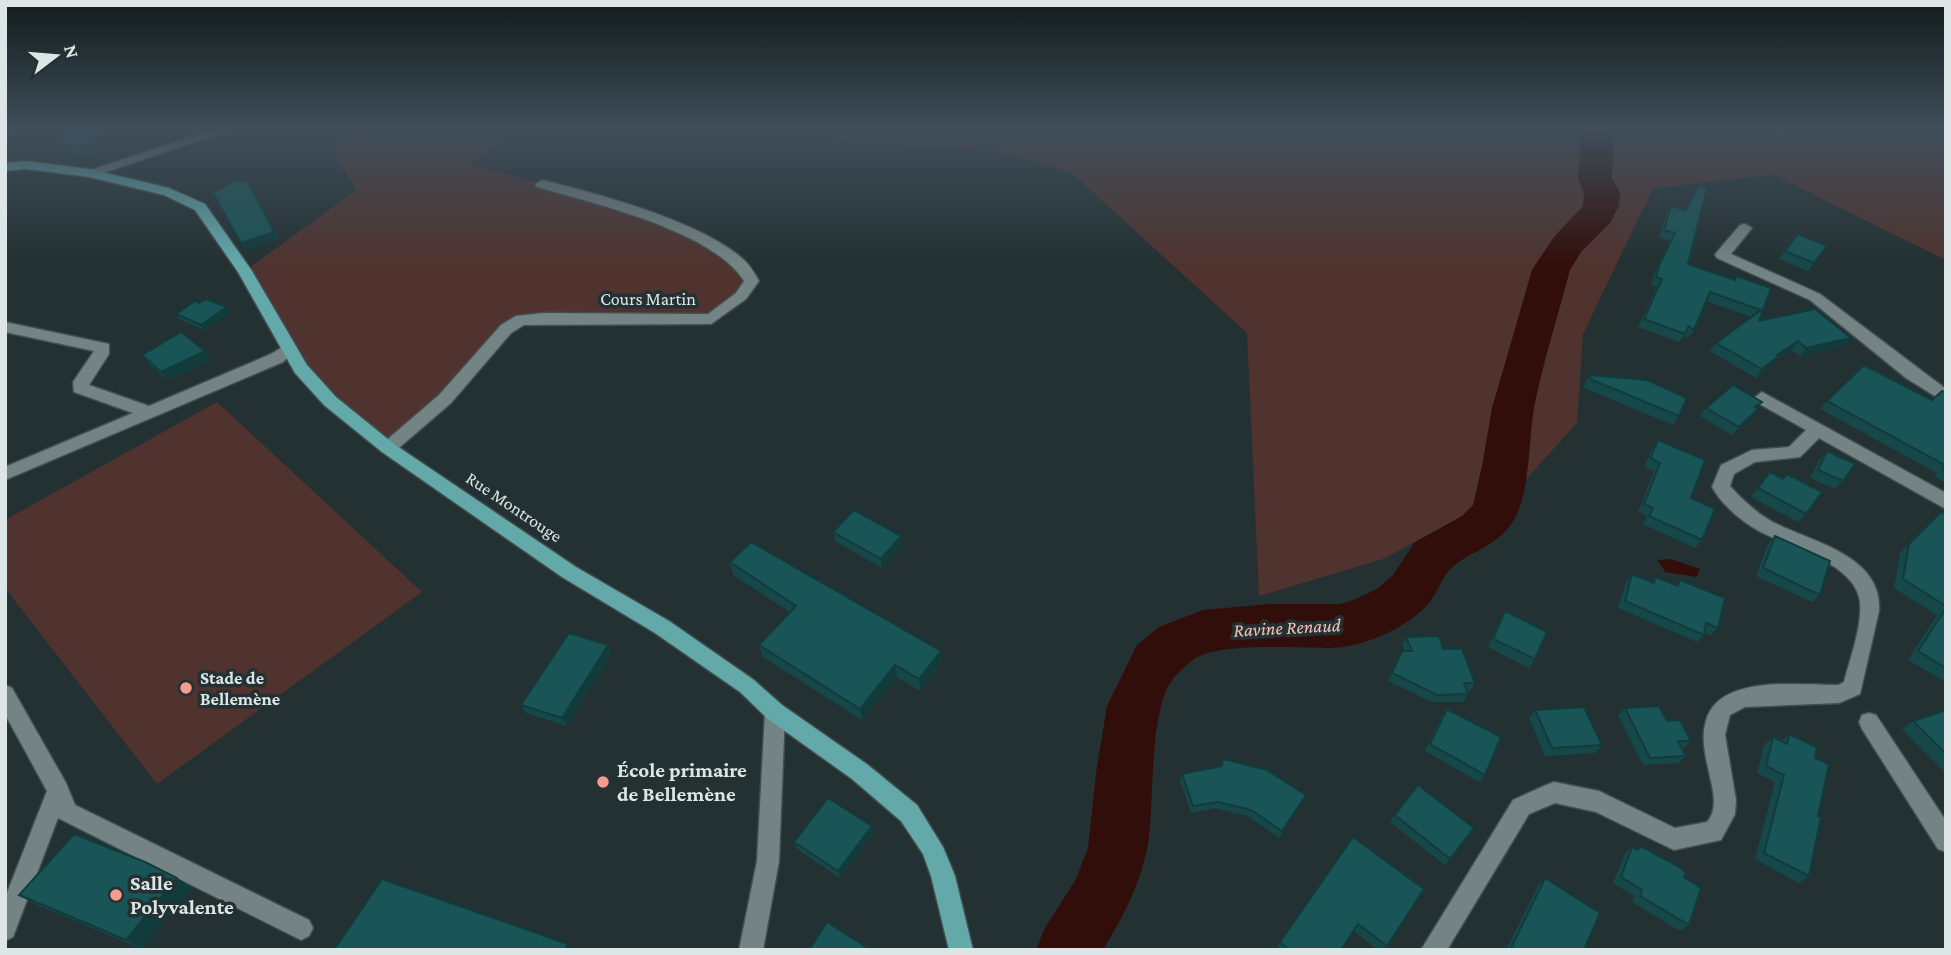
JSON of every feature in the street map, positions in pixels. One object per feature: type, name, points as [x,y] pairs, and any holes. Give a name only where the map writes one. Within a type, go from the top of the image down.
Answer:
[{"type":"main road","name":"Rue Montrouge","points":[[96,175],[169,192],[200,207],[245,271],[301,369],[330,401],[388,448],[569,572],[663,627],[747,686],[775,712],[860,772],[909,813],[932,848],[943,876],[961,950]]},
{"type":"street","name":"Cours Martin","points":[[388,448],[445,399],[506,329],[521,320],[711,319],[741,296],[752,281],[739,263],[693,236],[590,198],[542,184]]},
{"type":"street","points":[[1745,228],[1722,256],[1815,297],[1902,367],[1946,397]]},
{"type":"street","points":[[5,327],[103,348],[103,355],[81,379],[80,388],[149,412]]},
{"type":"street","points":[[5,474],[277,358],[289,348]]},
{"type":"street","points":[[1762,398],[1946,502]]},
{"type":"street","points":[[1433,950],[1521,807],[1554,792],[1599,802],[1674,839],[1713,832],[1724,817],[1725,792],[1712,730],[1720,710],[1737,699],[1839,694],[1853,688],[1870,602],[1856,575],[1839,561],[1766,526],[1736,506],[1721,487],[1727,470],[1752,456],[1794,453],[1817,429]]},
{"type":"street","points":[[5,694],[58,790],[67,812],[301,928]]},
{"type":"street","points":[[751,950],[768,861],[775,712]]},
{"type":"street","points":[[1869,722],[1946,841]]},
{"type":"street","points":[[5,929],[58,790]]},
{"type":"shaded area","points":[[346,175],[508,175],[590,198],[693,236],[752,281],[711,319],[521,320],[388,448],[330,401],[245,271],[356,190]]},
{"type":"shaded area","points":[[1074,175],[1946,175],[1946,260],[1774,175],[1653,188],[1583,334],[1577,423],[1520,486],[1383,559],[1259,596],[1247,333]]},
{"type":"shaded area","name":"Stade de Bellemène","points":[[217,402],[422,592],[157,784],[5,588],[5,520]]},
{"type":"shaded area","points":[[1671,559],[1700,569],[1697,577],[1665,572],[1658,560]]},
{"type":"building","points":[[237,179],[243,182],[247,180],[274,232],[241,243],[213,193]]},
{"type":"building","points":[[1699,185],[1707,188],[1688,264],[1735,280],[1736,276],[1771,288],[1759,321],[1815,309],[1851,338],[1806,348],[1798,341],[1762,369],[1716,343],[1761,310],[1710,292],[1694,330],[1688,326],[1685,334],[1644,319],[1662,279],[1656,277],[1659,265],[1675,233],[1664,230],[1671,206],[1686,210]]},
{"type":"building","points":[[1798,234],[1827,246],[1814,263],[1785,251]]},
{"type":"building","points":[[206,299],[227,307],[201,325],[176,314],[195,301],[199,303]]},
{"type":"building","points":[[181,332],[205,351],[161,372],[142,355]]},
{"type":"building","points":[[1864,365],[1932,400],[1942,391],[1946,392],[1946,471],[1942,469],[1945,465],[1827,401]]},
{"type":"building","points":[[1590,375],[1647,380],[1687,398],[1679,416],[1590,379]]},
{"type":"building","points":[[1733,385],[1762,402],[1739,427],[1706,408]]},
{"type":"building","points":[[1658,440],[1705,460],[1691,498],[1715,509],[1702,540],[1649,516],[1653,508],[1644,504],[1660,463],[1650,458]]},
{"type":"building","points":[[1827,451],[1855,464],[1843,481],[1818,470]]},
{"type":"building","points":[[1770,472],[1783,479],[1787,474],[1822,492],[1806,514],[1758,488]]},
{"type":"building","points":[[854,510],[901,536],[881,559],[833,532]]},
{"type":"building","points":[[1941,512],[1946,514],[1946,606],[1903,579],[1909,544]]},
{"type":"building","points":[[1775,536],[1830,561],[1820,595],[1763,568]]},
{"type":"building","points":[[751,542],[941,651],[919,679],[895,665],[860,709],[759,645],[796,606],[730,562]]},
{"type":"building","points":[[1632,574],[1654,583],[1655,577],[1678,586],[1680,580],[1725,598],[1718,628],[1706,623],[1704,635],[1625,601]]},
{"type":"building","points":[[1946,608],[1946,668],[1918,651]]},
{"type":"building","points":[[1505,611],[1547,632],[1535,659],[1493,639]]},
{"type":"building","points":[[569,633],[608,645],[562,718],[521,705]]},
{"type":"building","points":[[1439,636],[1443,649],[1462,649],[1475,683],[1464,683],[1468,694],[1437,695],[1392,673],[1402,651],[1412,651],[1406,637]]},
{"type":"building","points":[[1659,706],[1667,721],[1680,720],[1691,741],[1678,741],[1686,756],[1650,758],[1625,708]]},
{"type":"building","points":[[1584,707],[1602,745],[1552,748],[1535,710]]},
{"type":"building","points":[[1447,709],[1501,737],[1485,775],[1430,744]]},
{"type":"building","points":[[1946,710],[1946,754],[1913,721]]},
{"type":"building","points":[[1789,734],[1817,747],[1815,758],[1829,764],[1809,876],[1764,853],[1784,775],[1766,766],[1773,737],[1787,744]]},
{"type":"building","points":[[1223,759],[1267,770],[1306,795],[1282,831],[1251,810],[1218,802],[1193,806],[1182,774],[1222,766]]},
{"type":"building","points":[[1418,785],[1474,828],[1450,859],[1395,815]]},
{"type":"building","points":[[828,798],[872,826],[838,871],[794,842]]},
{"type":"building","name":"Salle Polyvalente","points":[[74,834],[145,862],[177,878],[126,940],[19,895]]},
{"type":"building","points":[[1353,837],[1424,889],[1387,946],[1358,924],[1341,950],[1289,950],[1280,942]]},
{"type":"building","points":[[1640,846],[1676,865],[1686,872],[1684,877],[1701,888],[1689,925],[1640,896],[1642,890],[1621,877],[1632,847],[1638,850]]},
{"type":"building","points":[[1545,878],[1600,913],[1584,950],[1510,950]]},
{"type":"building","points":[[382,879],[568,944],[565,950],[334,950]]},
{"type":"building","points":[[827,922],[871,950],[809,950]]},
{"type":"waterway","name":"Ravine Renaud","points":[[1067,950],[1098,901],[1118,848],[1124,773],[1134,706],[1155,661],[1177,643],[1203,632],[1270,626],[1340,626],[1362,620],[1395,604],[1411,589],[1432,556],[1479,529],[1494,512],[1505,466],[1513,408],[1551,270],[1567,245],[1597,215],[1602,193],[1595,175]]},
{"type":"place","name":"Stade de Bellemène","points":[[186,688]]},
{"type":"place","name":"École primaire de Bellemène","points":[[603,782]]},
{"type":"place","name":"Salle Polyvalente","points":[[116,895]]}]
